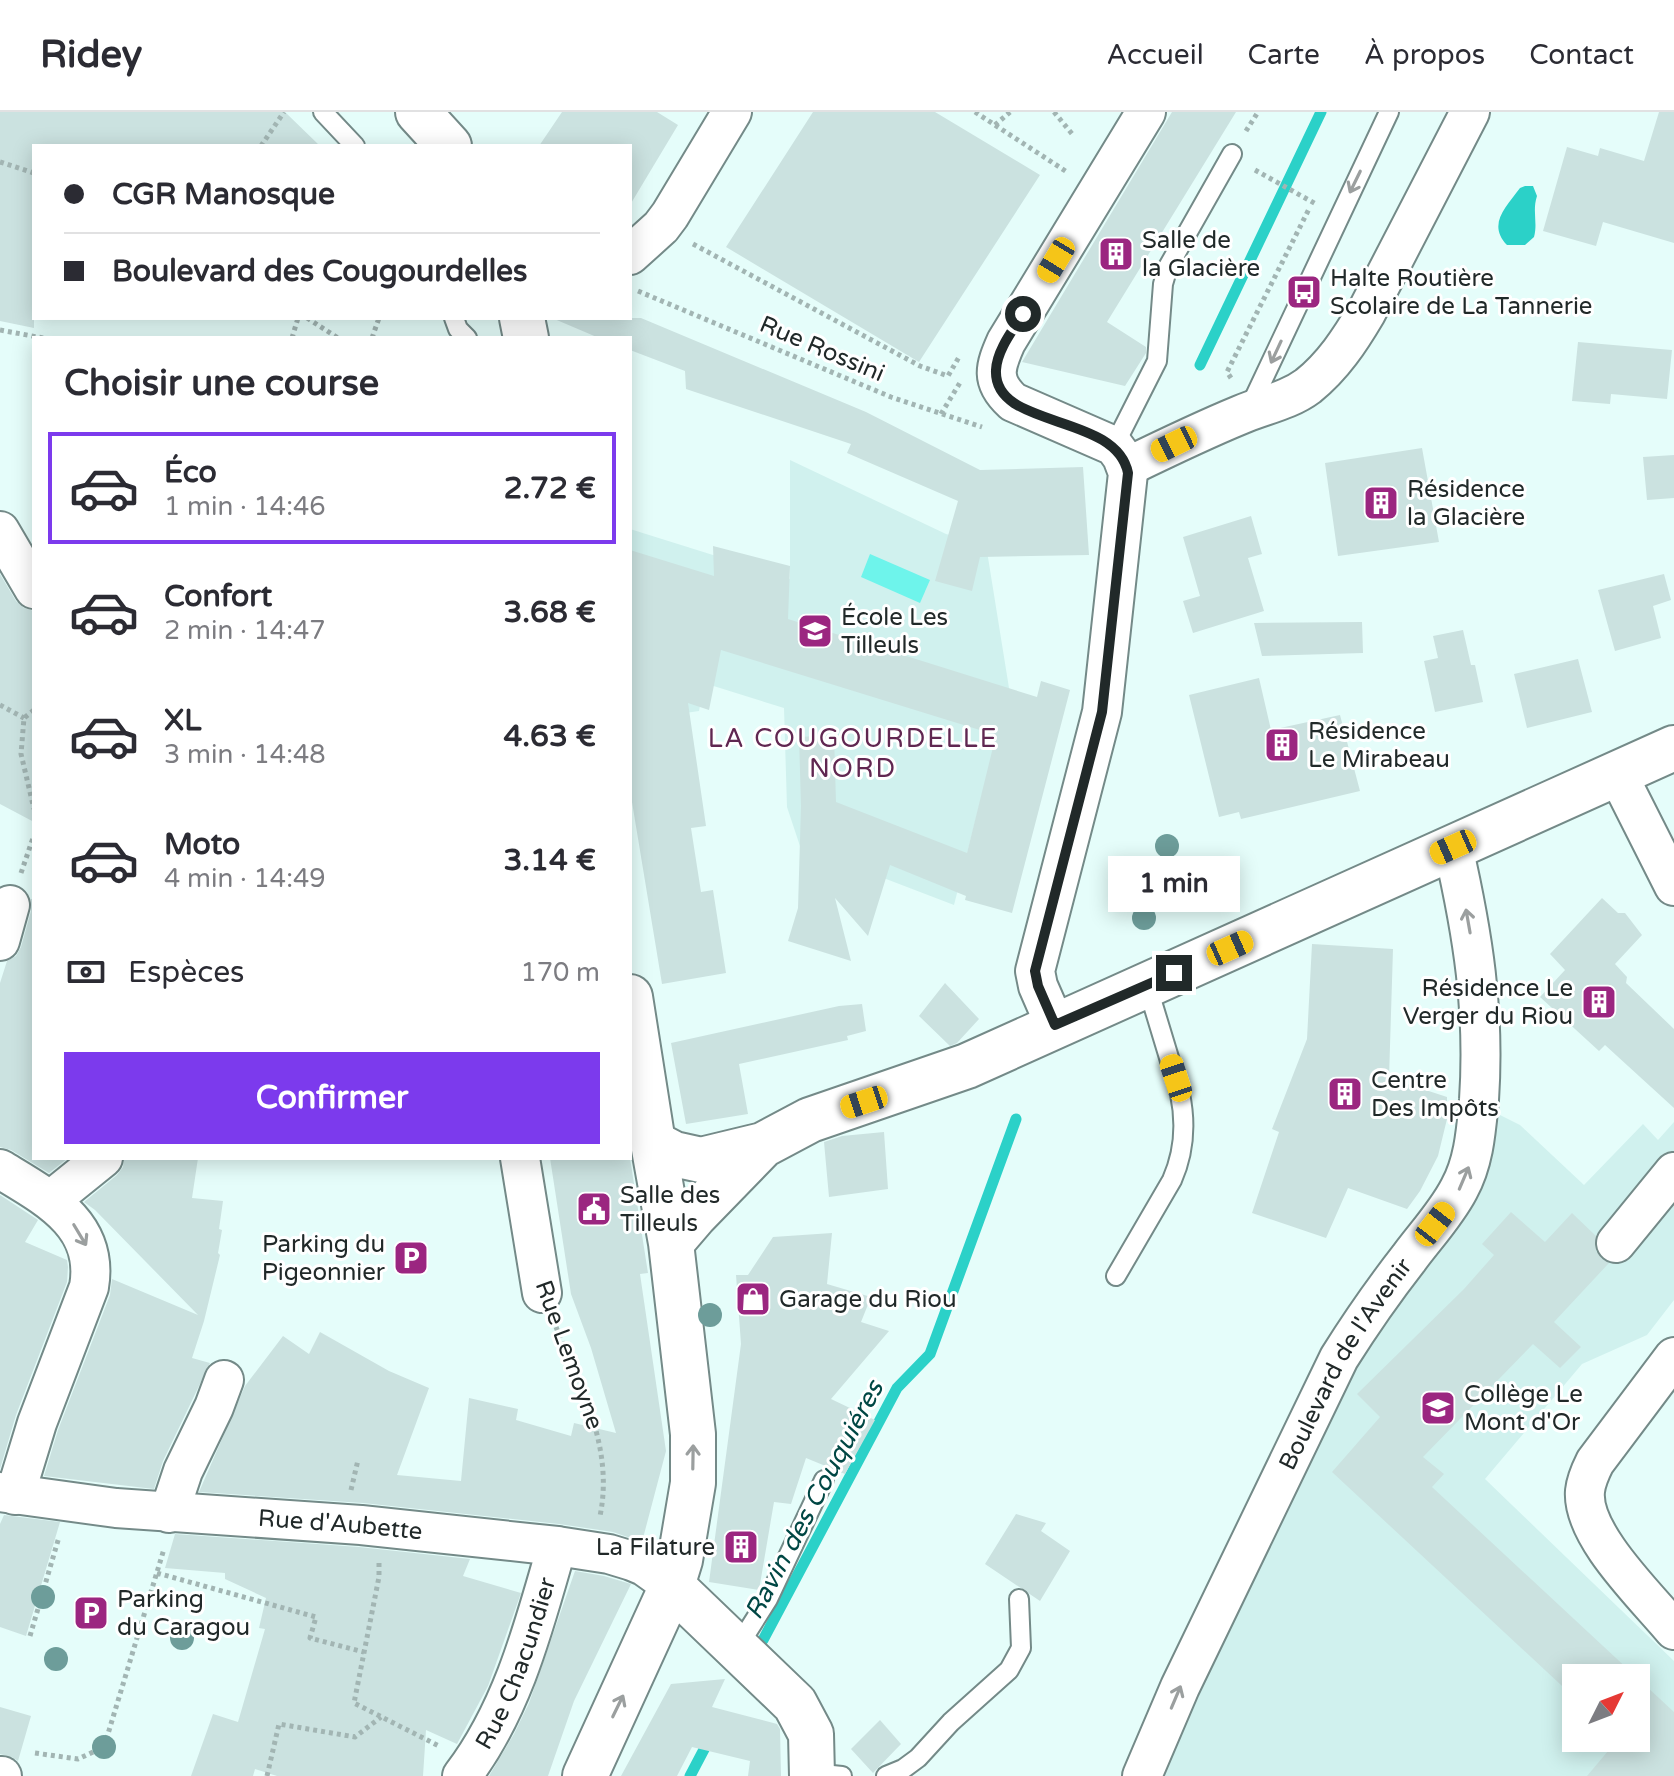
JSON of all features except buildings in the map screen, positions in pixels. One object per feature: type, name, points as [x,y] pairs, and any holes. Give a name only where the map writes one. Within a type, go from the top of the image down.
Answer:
[{"type":"street","points":[[418,112],[447,144]]},
{"type":"street","points":[[632,253],[661,227],[732,112]]},
{"type":"street","points":[[1146,112],[1006,342],[996,369],[1003,393],[1013,402],[1120,457],[1195,433],[1241,397],[1272,405],[1318,378],[1342,350],[1366,313],[1463,122]]},
{"type":"street","points":[[1055,1025],[1035,971],[1102,712],[1120,457]]},
{"type":"street","points":[[0,531],[32,586]]},
{"type":"street","points":[[653,1143],[674,1154],[701,1160],[763,1145],[810,1120],[967,1066],[1674,748]]},
{"type":"street","points":[[1617,773],[1674,886]]},
{"type":"street","name":"Boulevard de l'Avenir","points":[[1144,1772],[1180,1687],[1339,1358],[1369,1310],[1450,1204],[1468,1170],[1477,1121],[1482,1055],[1481,1013],[1453,847]]},
{"type":"street","points":[[0,941],[15,905]]},
{"type":"street","points":[[585,1776],[672,1586],[680,1560],[693,1483],[693,1434],[671,1243],[632,1010]]},
{"type":"street","points":[[671,1243],[763,1145]]},
{"type":"street","points":[[51,1200],[101,1160]]},
{"type":"street","name":"Rue Lemoyne","points":[[520,1160],[542,1293]]},
{"type":"street","points":[[0,1169],[51,1200],[80,1234],[89,1252],[92,1269],[89,1287],[37,1423],[4,1494]]},
{"type":"street","points":[[1616,1243],[1674,1172]]},
{"type":"street","points":[[1674,1357],[1595,1462],[1584,1494],[1589,1519],[1598,1538],[1674,1630]]},
{"type":"street","points":[[172,1514],[183,1471],[224,1380]]},
{"type":"street","name":"Rue d'Aubette","points":[[4,1494],[172,1514],[380,1527],[575,1549],[609,1554],[644,1566],[672,1586]]},
{"type":"street","name":"Rue Chacundier","points":[[467,1769],[512,1686],[532,1635],[575,1549]]},
{"type":"street","points":[[672,1586],[795,1704],[807,1725],[822,1775]]},
{"type":"lane","points":[[323,112],[353,144]]},
{"type":"lane","points":[[1241,397],[1389,112]]},
{"type":"lane","points":[[1120,457],[1157,361],[1163,284],[1168,267],[1232,154]]},
{"type":"lane","points":[[1116,1276],[1172,1180],[1183,1139],[1180,1094],[1147,985]]},
{"type":"lane","points":[[754,1664],[768,1599],[824,1480]]},
{"type":"lane","points":[[886,1776],[918,1758],[951,1722],[1009,1670],[1021,1648],[1019,1599]]},
{"type":"path","points":[[262,144],[284,112]]},
{"type":"path","points":[[975,112],[1067,172],[1063,180]]},
{"type":"path","points":[[995,125],[1010,112]]},
{"type":"path","points":[[1054,112],[1073,135]]},
{"type":"path","points":[[0,162],[32,172]]},
{"type":"path","points":[[1265,176],[1321,206]]},
{"type":"path","points":[[1241,397],[1227,372],[1317,193]]},
{"type":"path","points":[[661,227],[920,366],[948,376],[964,350]]},
{"type":"path","name":"Rue Rossini","points":[[632,289],[891,397],[990,429]]},
{"type":"path","points":[[310,320],[335,336]]},
{"type":"path","points":[[0,330],[32,336]]},
{"type":"path","points":[[0,705],[24,718]]},
{"type":"path","points":[[32,712],[24,718],[21,754],[32,801]]},
{"type":"path","name":"Rue Lemoyne","points":[[542,1293],[602,1448],[605,1493],[575,1549]]},
{"type":"path","points":[[35,1753],[78,1759],[104,1747],[172,1514]]},
{"type":"path","points":[[30,1636],[63,1523]]},
{"type":"path","points":[[380,1527],[379,1577],[354,1703],[467,1769]]},
{"type":"path","points":[[157,1573],[316,1617],[310,1638],[364,1652]]},
{"type":"path","points":[[267,1776],[279,1724],[355,1737],[381,1716]]},
{"type":"shaded area","points":[[1533,186],[1537,196],[1534,237],[1525,245],[1507,245],[1499,230],[1501,216],[1520,188]]},
{"type":"shaded area","name":"École Les Tilleuls","points":[[790,460],[946,534],[986,545],[1009,688],[954,905],[800,846],[787,807],[784,708],[704,683],[699,711],[632,721],[632,530],[790,579]]},
{"type":"shaded area","points":[[870,554],[930,580],[920,603],[861,577]]},
{"type":"shaded area","name":"Collège Le Mont d'Or","points":[[1492,1111],[1520,1125],[1584,1185],[1643,1124],[1658,1140],[1674,1122],[1674,1300],[1647,1335],[1582,1364],[1485,1479],[1674,1661],[1674,1776],[1163,1776],[1264,1534],[1363,1354],[1459,1220],[1489,1166]]},
{"type":"waterway","name":"Ravin des Couquiéres","points":[[1200,365],[1321,112]]},
{"type":"waterway","name":"Ravin des Couquiéres","points":[[763,1640],[897,1388],[930,1354],[1016,1119]]},
{"type":"waterway","name":"Ravin des Couquiéres","points":[[690,1776],[710,1738]]},
{"type":"place","name":"Salle de la Glacière","points":[[1116,254]]},
{"type":"place","name":"Halte Routière Scolaire de La Tannerie","points":[[1304,292]]},
{"type":"place","name":"Résidence la Glacière","points":[[1381,503]]},
{"type":"place","name":"École Les Tilleuls","points":[[815,631]]},
{"type":"place","name":"Résidence Le Mirabeau","points":[[1282,745]]},
{"type":"place","name":"Résidence Le Verger du Riou","points":[[1599,1002]]},
{"type":"place","name":"Centre Des Impôts","points":[[1345,1094]]},
{"type":"place","name":"Salle des Tilleuls","points":[[594,1209]]},
{"type":"place","name":"Parking du Pigeonnier","points":[[411,1258]]},
{"type":"place","name":"Garage du Riou","points":[[753,1299]]},
{"type":"place","name":"Collège Le Mont d'Or","points":[[1438,1408]]},
{"type":"place","name":"La Filature","points":[[741,1547]]},
{"type":"place","name":"Parking du Caragou","points":[[91,1613]]},
{"type":"district","name":"LA COUGOURDELLE NORD","points":[[853,753]]},
{"type":"route","points":[[1023,314],[999,357],[996,369],[1003,393],[1023,408],[1114,446],[1128,473],[1102,712],[1035,975],[1055,1025],[1174,973]]}]
